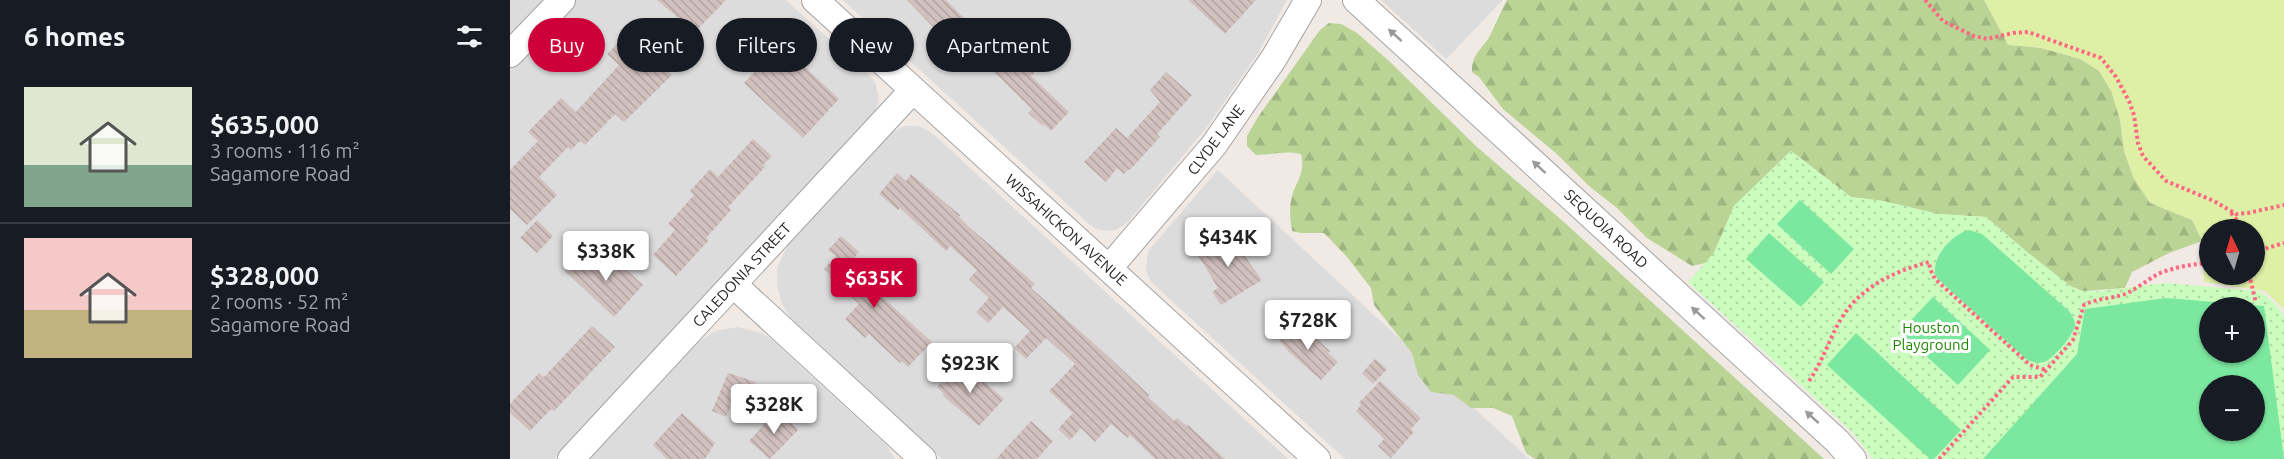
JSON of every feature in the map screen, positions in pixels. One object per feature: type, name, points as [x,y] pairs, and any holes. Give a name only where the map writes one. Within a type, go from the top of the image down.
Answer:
[{"type":"street","points":[[510,54],[562,0]]},
{"type":"street","name":"WISSAHICKON AVENUE","points":[[815,0],[1317,459]]},
{"type":"street","name":"CLYDE LANE","points":[[1109,268],[1214,145],[1268,67],[1308,0]]},
{"type":"street","name":"SEQUOIA ROAD","points":[[1356,0],[1837,441],[1853,459]]},
{"type":"street","name":"CALEDONIA STREET","points":[[571,459],[913,90]]},
{"type":"street","points":[[734,285],[923,459]]},
{"type":"path","points":[[1925,0],[1943,21],[1974,36],[1987,39],[2028,32],[2101,58],[2116,76],[2129,101],[2134,115],[2138,143],[2146,162],[2166,181],[2214,201],[2231,212],[2242,214],[2284,205]]},
{"type":"path","points":[[2231,212],[2235,219]]},
{"type":"path","points":[[2265,249],[2284,243]]},
{"type":"path","points":[[1809,381],[1820,365],[1840,320],[1865,292],[1893,274],[1929,262],[1935,279],[2031,364],[2046,370]]},
{"type":"path","points":[[1939,459],[2013,377],[2040,377],[2073,340],[2084,305],[2132,291],[2159,274],[2199,264]]},
{"type":"shaded area","points":[[510,0],[551,0],[534,18],[528,18],[528,24],[510,43]]},
{"type":"shaded area","points":[[576,0],[786,0],[806,18],[716,18],[716,72],[817,72],[817,28],[829,39],[829,72],[865,72],[876,84],[879,100],[875,113],[554,459],[510,459],[510,68],[528,49],[528,72],[605,72],[605,18],[559,18]]},
{"type":"shaded area","points":[[843,0],[1287,0],[1257,55],[1206,128],[1127,223],[1116,230],[1109,231],[1096,229],[1090,225],[914,65],[914,18],[863,18]]},
{"type":"shaded area","points":[[1381,0],[1503,0],[1446,59]]},
{"type":"shaded area","points":[[904,126],[919,126],[932,133],[1288,459],[942,459],[791,318],[782,304],[777,286],[777,268],[789,243],[893,132]]},
{"type":"shaded area","points":[[1218,170],[1529,459],[1345,459],[1151,282],[1146,270],[1148,251]]},
{"type":"shaded area","points":[[738,327],[761,333],[771,339],[887,446],[895,459],[588,459],[695,344],[715,331]]},
{"type":"green space","points":[[1507,0],[1984,0],[2008,45],[2041,48],[2080,59],[2099,71],[2111,91],[2120,120],[2124,151],[2133,177],[2150,203],[2192,220],[2199,235],[2199,242],[2169,253],[2132,272],[2125,288],[2083,291],[2070,286],[1986,217],[1938,214],[1883,201],[1851,197],[1791,151],[1734,206],[1714,253],[1705,263],[1692,266],[1647,238],[1558,155],[1503,109],[1479,77],[1472,72],[1475,58],[1488,39]]},
{"type":"green space","points":[[1984,0],[2284,0],[2284,309],[2265,291],[2224,285],[2265,285],[2265,219],[2199,219],[2199,235],[2192,220],[2150,203],[2133,177],[2124,151],[2120,120],[2111,91],[2099,71],[2080,59],[2041,48],[2008,45]]},
{"type":"green space","points":[[1329,23],[1341,24],[1357,33],[1389,61],[1477,147],[1565,223],[1824,459],[1535,459],[1526,453],[1512,416],[1493,408],[1471,408],[1454,395],[1431,392],[1418,375],[1412,353],[1374,305],[1371,288],[1347,257],[1324,233],[1292,231],[1290,205],[1301,172],[1301,154],[1256,155],[1247,146],[1247,136],[1258,117],[1320,30]]},
{"type":"green space","name":"Houston Playground","points":[[1791,151],[1851,197],[1883,201],[1938,214],[1986,217],[2070,286],[2082,291],[2165,283],[2258,291],[2276,305],[2284,317],[2284,459],[1873,459],[1852,432],[1688,282],[1714,253],[1734,206]]},
{"type":"green space","points":[[1800,200],[1854,249],[1831,274],[1777,224]]},
{"type":"green space","points":[[1969,230],[1982,234],[2071,314],[2075,324],[2071,334],[2063,346],[2048,360],[2037,363],[2026,359],[1937,278],[1936,263],[1943,249],[1962,232]]},
{"type":"green space","points":[[1769,233],[1824,282],[1801,307],[1746,259]]},
{"type":"green space","points":[[1933,297],[1990,350],[1958,385],[1900,332]]},
{"type":"green space","points":[[2166,298],[2199,301],[2199,363],[2265,363],[2265,314],[2284,459],[1983,459],[2077,354],[2085,309]]},
{"type":"green space","points":[[1856,333],[1961,430],[1934,459],[1930,459],[1827,365]]},
{"type":"building","points":[[657,0],[726,0],[704,23],[704,18],[678,18]]},
{"type":"building","points":[[907,0],[946,0],[964,18],[926,18]]},
{"type":"building","points":[[1188,0],[1256,0],[1225,34]]},
{"type":"building","points":[[617,44],[617,63],[607,54]]},
{"type":"building","points":[[617,67],[617,72],[669,72],[672,75],[624,122],[615,114],[585,145],[580,141],[571,150],[568,147],[539,177],[557,195],[527,225],[510,209],[510,170],[538,141],[528,132],[561,98],[576,112]]},
{"type":"building","points":[[754,72],[811,72],[839,99],[803,138],[744,83]]},
{"type":"building","points":[[994,72],[1033,72],[1031,76],[1069,112],[1051,131],[1028,113],[1032,109]]},
{"type":"building","points":[[1166,72],[1192,95],[1157,134],[1160,137],[1130,170],[1124,174],[1117,168],[1106,182],[1084,162],[1116,128],[1127,138],[1160,102],[1150,90]]},
{"type":"building","points":[[753,139],[772,156],[763,165],[765,167],[728,207],[731,210],[706,238],[709,240],[676,276],[653,255],[675,230],[668,224],[694,195],[690,191],[710,169],[718,177]]},
{"type":"building","points":[[897,173],[906,181],[911,174],[960,215],[959,217],[968,226],[1035,284],[1031,288],[1109,357],[1174,421],[1177,418],[1188,425],[1225,459],[1155,459],[1130,435],[1128,438],[1111,424],[1095,442],[1081,428],[1070,440],[1058,429],[1073,413],[1049,391],[1075,364],[1046,338],[1026,359],[1014,348],[1030,331],[1003,307],[988,323],[976,312],[989,298],[969,279],[977,270],[950,246],[946,251],[900,208],[898,210],[879,194]]},
{"type":"building","points":[[537,220],[553,236],[537,253],[520,238]]},
{"type":"building","points":[[1227,231],[1262,280],[1221,305],[1212,292],[1218,288],[1196,252]]},
{"type":"building","points":[[841,236],[859,252],[852,260],[863,270],[858,275],[932,342],[908,367],[902,361],[900,363],[869,334],[865,338],[845,319],[859,304],[829,277],[831,275],[824,269],[836,256],[828,250]]},
{"type":"building","points":[[607,252],[643,285],[614,317],[565,271],[579,256],[592,268]]},
{"type":"building","points":[[1295,322],[1330,351],[1328,353],[1338,362],[1321,380],[1279,340]]},
{"type":"building","points":[[592,326],[615,347],[554,411],[551,409],[530,431],[510,413],[510,404],[539,373],[544,377]]},
{"type":"building","points":[[1375,359],[1387,369],[1373,384],[1362,373]]},
{"type":"building","points":[[961,361],[1004,399],[979,426],[942,395],[944,394],[937,387]]},
{"type":"building","points":[[728,373],[756,382],[745,407],[733,402],[726,417],[712,411]]},
{"type":"building","points":[[1380,381],[1421,418],[1411,429],[1414,432],[1391,458],[1378,446],[1384,439],[1356,411],[1361,405],[1359,403]]},
{"type":"building","points":[[778,409],[798,430],[770,459],[749,441]]},
{"type":"building","points":[[682,413],[715,443],[705,459],[667,459],[653,445]]},
{"type":"building","points":[[1031,421],[1053,441],[1037,459],[996,459]]}]
